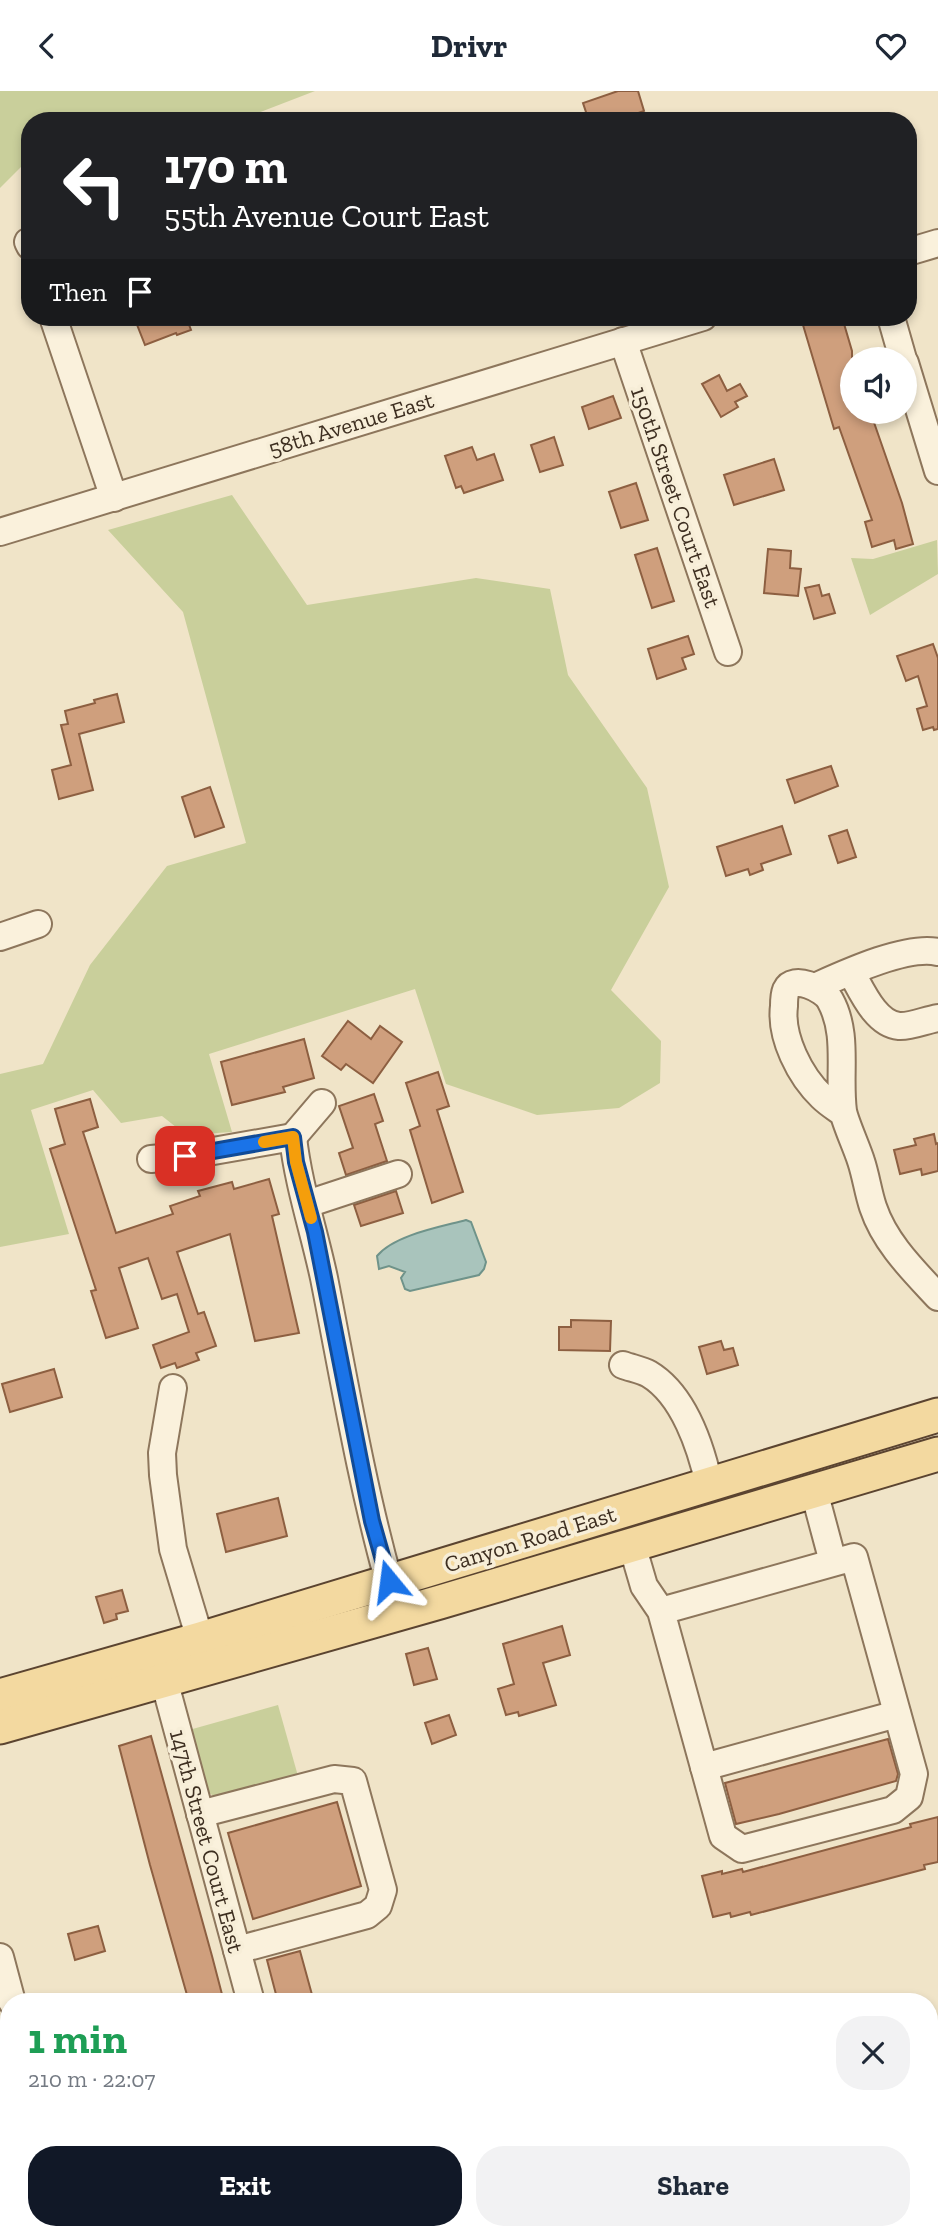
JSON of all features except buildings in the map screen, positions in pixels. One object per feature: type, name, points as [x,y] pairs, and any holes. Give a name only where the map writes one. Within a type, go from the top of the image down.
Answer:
[{"type":"main road","name":"Canyon Road East","points":[[0,1696],[200,1639],[938,1415]]},
{"type":"main road","name":"Canyon Road East","points":[[0,1727],[440,1602],[938,1454]]},
{"type":"main road","points":[[440,1602],[551,1546],[554,1542],[552,1532]]},
{"type":"street","points":[[917,249],[938,243]]},
{"type":"street","points":[[57,326],[114,498]]},
{"type":"street","name":"58th Avenue East","points":[[0,532],[673,326]]},
{"type":"street","points":[[894,326],[900,347]]},
{"type":"street","name":"150th Street Court East","points":[[623,341],[729,652]]},
{"type":"street","points":[[917,387],[929,411],[938,471]]},
{"type":"street","points":[[0,937],[38,924]]},
{"type":"street","points":[[843,1113],[822,1098],[805,1077],[792,1049],[782,1017],[785,991],[789,986],[798,984],[817,986],[850,972],[915,952],[938,952]]},
{"type":"street","points":[[850,972],[875,1010],[888,1023],[900,1026],[938,1018]]},
{"type":"street","points":[[817,986],[828,996],[837,1013],[843,1113],[869,1184],[873,1206],[884,1233],[938,1297]]},
{"type":"street","points":[[151,1159],[185,1156],[293,1137],[322,1103]]},
{"type":"street","points":[[293,1137],[296,1162],[315,1232],[372,1521],[389,1581]]},
{"type":"street","points":[[307,1204],[398,1174]]},
{"type":"street","points":[[623,1365],[649,1374],[668,1393],[689,1422],[701,1447],[709,1484]]},
{"type":"street","points":[[173,1388],[162,1453],[173,1549],[200,1639]]},
{"type":"street","points":[[814,1491],[833,1562]]},
{"type":"street","points":[[632,1545],[644,1586],[661,1612],[723,1836],[742,1849],[894,1809],[909,1797],[914,1774],[854,1557],[661,1612]]},
{"type":"street","name":"147th Street Court East","points":[[164,1680],[249,1993]]},
{"type":"street","points":[[704,1767],[897,1714]]},
{"type":"street","points":[[200,1814],[334,1779],[353,1781],[383,1890],[378,1906],[367,1915],[237,1951]]},
{"type":"street","points":[[0,1957],[10,1993]]},
{"type":"green space","points":[[0,91],[315,91],[260,112],[21,112],[21,167],[0,188]]},
{"type":"green space","points":[[232,495],[307,605],[476,578],[550,589],[568,675],[647,788],[669,887],[611,990],[661,1041],[660,1083],[619,1108],[537,1115],[446,1084],[415,989],[209,1054],[232,1132],[186,1135],[162,1116],[121,1123],[93,1090],[31,1110],[69,1234],[0,1247],[0,1074],[43,1064],[90,965],[167,866],[246,843],[183,612],[108,530]]},
{"type":"green space","points":[[937,540],[938,574],[870,615],[851,558],[873,559]]},
{"type":"green space","points":[[278,1705],[298,1776],[215,1797],[205,1790],[189,1730]]},
{"type":"water","points":[[466,1220],[471,1222],[486,1262],[479,1275],[410,1291],[405,1289],[401,1278],[405,1272],[389,1266],[379,1269],[377,1256],[394,1243],[418,1233]]},
{"type":"slow traffic","points":[[264,1142],[293,1137],[296,1162],[311,1218]]},
{"type":"route","points":[[185,1156],[293,1137],[296,1162],[315,1232],[372,1521],[389,1581]]}]
